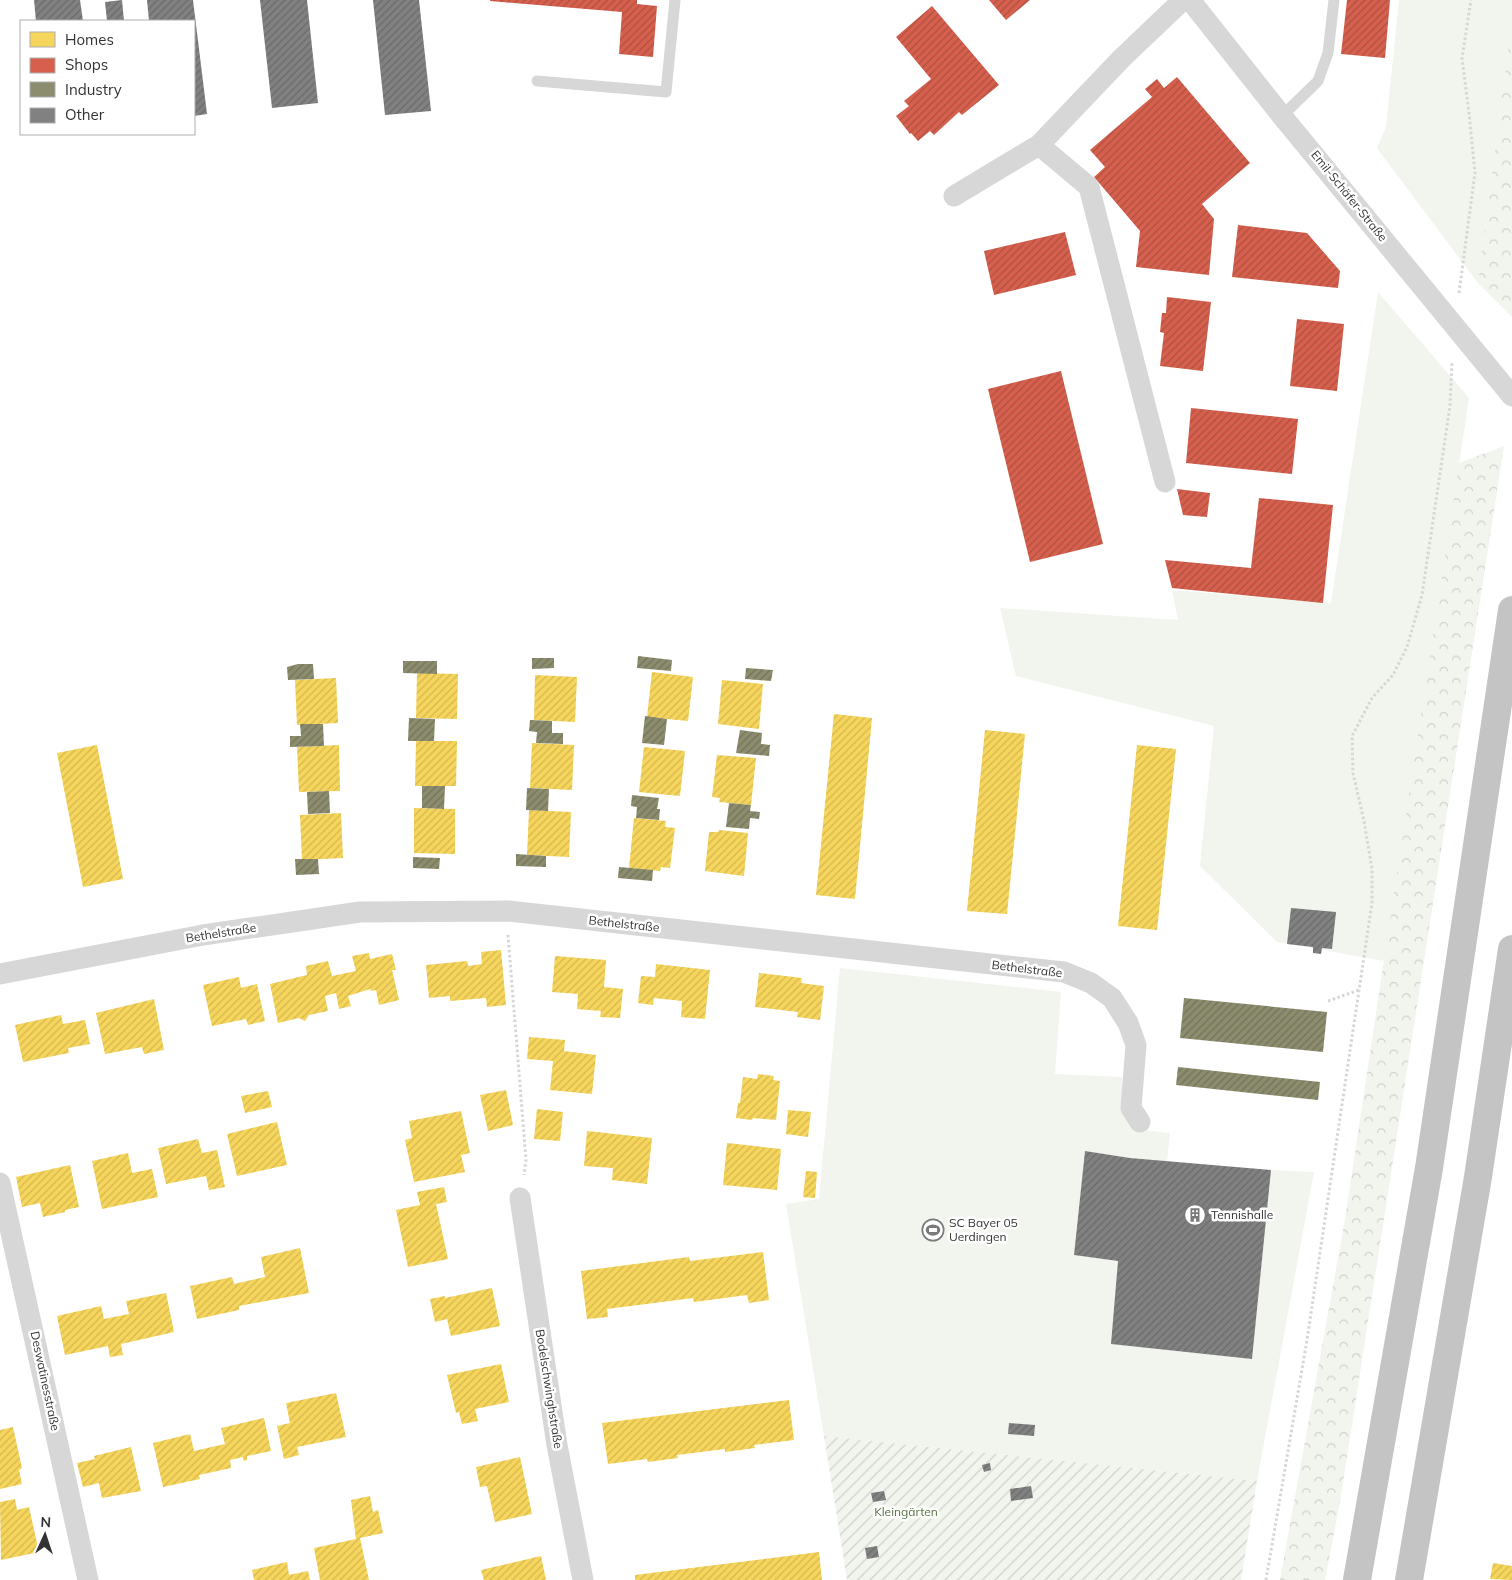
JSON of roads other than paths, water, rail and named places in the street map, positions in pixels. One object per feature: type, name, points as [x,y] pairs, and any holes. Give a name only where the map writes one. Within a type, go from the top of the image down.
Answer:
[{"type":"highway","points":[[1357,1580],[1429,1168],[1512,610]]},
{"type":"highway","points":[[1409,1580],[1478,1176],[1512,949]]},
{"type":"street","points":[[954,196],[1039,145],[1122,58],[1183,0]]},
{"type":"street","name":"Emil-Schäfer-Straße","points":[[1190,0],[1282,116],[1510,394]]},
{"type":"street","points":[[1039,145],[1089,187],[1165,482]]},
{"type":"street","name":"Bethelstraße","points":[[0,974],[203,935],[360,912],[508,911],[1064,972],[1091,983],[1112,998],[1128,1023],[1136,1045],[1131,1108],[1140,1122]]},
{"type":"street","name":"Deswatinesstraße","points":[[0,1183],[88,1580]]},
{"type":"street","name":"Bodelschwinghstraße","points":[[520,1198],[557,1445],[583,1580]]},
{"type":"lane","points":[[537,81],[666,92],[675,0]]},
{"type":"lane","points":[[1282,116],[1318,82],[1328,53],[1334,0]]},
{"type":"place","name":"Tennishalle","points":[[1195,1215]]},
{"type":"place","name":"SC Bayer 05 Uerdingen","points":[[933,1230]]},
{"type":"park label","name":"Kleingärten","points":[[906,1512]]}]
